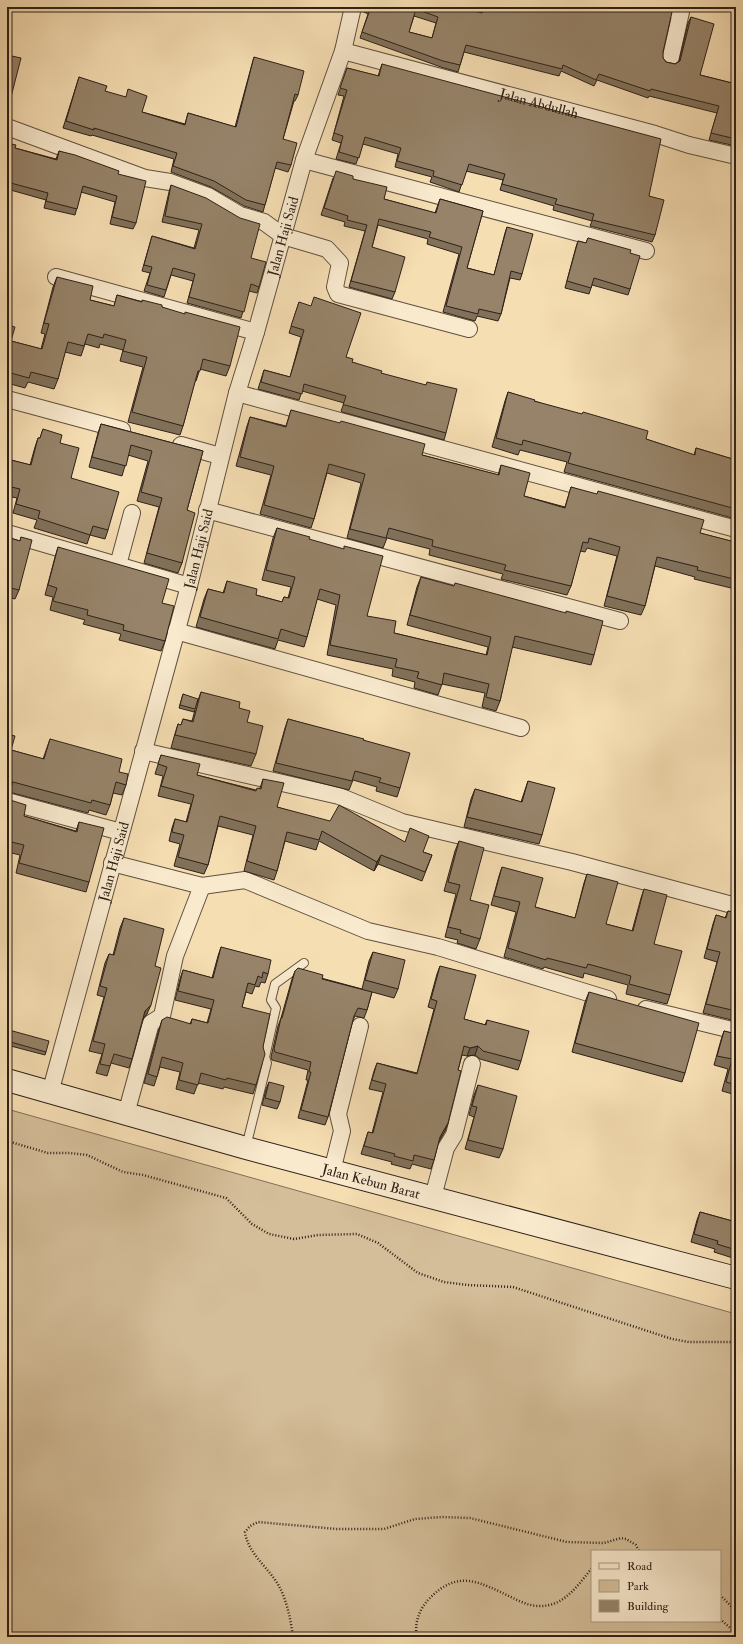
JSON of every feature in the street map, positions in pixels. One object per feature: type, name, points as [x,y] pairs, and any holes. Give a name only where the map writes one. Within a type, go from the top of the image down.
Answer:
[{"type":"main road","name":"Jalan Kebun Barat","points":[[7,1080],[246,1148],[736,1278]]},
{"type":"street","name":"Jalan Haji Said","points":[[50,1093],[189,586],[220,456],[237,393],[256,332],[304,160],[343,51],[353,7]]},
{"type":"street","points":[[663,7],[681,12],[670,61]]},
{"type":"street","name":"Jalan Abdullah","points":[[343,51],[736,156]]},
{"type":"street","points":[[7,127],[145,178],[170,182],[208,196],[240,215],[264,222],[283,236],[327,249],[340,263],[335,287],[338,294],[468,329]]},
{"type":"street","points":[[304,160],[646,251]]},
{"type":"street","points":[[56,277],[256,332]]},
{"type":"street","points":[[237,393],[736,529]]},
{"type":"street","points":[[7,400],[136,434]]},
{"type":"street","points":[[167,442],[220,456]]},
{"type":"street","points":[[207,510],[620,621]]},
{"type":"street","points":[[118,565],[132,513]]},
{"type":"street","points":[[7,532],[189,586]]},
{"type":"street","points":[[176,631],[521,728]]},
{"type":"street","points":[[143,751],[339,796],[402,822],[572,862],[736,906]]},
{"type":"street","points":[[7,801],[121,832]]},
{"type":"street","points":[[112,863],[202,886],[246,880],[368,931],[438,947],[624,1003],[736,1031]]},
{"type":"street","points":[[126,1114],[151,1023],[162,1016],[175,956],[202,886]]},
{"type":"street","points":[[332,1171],[342,1131],[338,1114],[360,1026]]},
{"type":"street","points":[[433,1198],[446,1148],[454,1136],[472,1064]]},
{"type":"lane","points":[[246,1148],[267,1063],[265,1057],[276,1008],[271,1000],[275,984],[304,963]]},
{"type":"path","points":[[7,1141],[48,1153],[87,1155],[123,1172],[143,1175],[226,1198],[252,1224],[270,1234],[294,1239],[318,1235],[356,1234],[378,1243],[418,1273],[444,1282],[468,1285],[513,1287],[672,1339],[689,1342],[736,1342]]},
{"type":"path","points":[[293,1637],[286,1605],[279,1586],[247,1543],[245,1532],[250,1526],[258,1522],[337,1529],[384,1529],[415,1520],[442,1517],[470,1518],[566,1542],[604,1544],[621,1538],[636,1544],[639,1550]]},
{"type":"path","points":[[417,1637],[417,1622],[422,1607],[435,1593],[454,1581],[468,1580],[494,1589],[524,1603],[540,1606],[557,1603],[572,1592],[591,1569]]},
{"type":"path","points":[[721,1596],[736,1611]]},
{"type":"path","points":[[721,1620],[736,1633]]},
{"type":"green space","points":[[7,1109],[736,1314],[736,1637],[7,1637]]},
{"type":"building","points":[[371,7],[459,7],[482,13],[484,7],[656,7],[672,12],[663,58],[666,62],[675,64],[680,61],[691,17],[714,24],[700,75],[736,84],[736,139],[711,133],[719,106],[651,89],[650,91],[599,74],[596,80],[563,65],[562,69],[466,45],[460,65],[443,61],[362,32]],"holes":[[[416,9],[438,17],[432,38],[409,32]]]},
{"type":"building","points":[[7,55],[21,58],[11,97],[7,95]]},
{"type":"building","points":[[254,57],[304,71],[298,95],[295,94],[283,139],[297,143],[291,165],[277,162],[265,205],[246,200],[214,181],[173,166],[177,153],[66,121],[79,77],[107,86],[105,91],[126,97],[128,89],[147,96],[142,112],[185,125],[188,113],[236,127]]},
{"type":"building","points":[[382,64],[661,139],[649,196],[664,200],[655,235],[592,220],[594,214],[555,204],[557,199],[502,184],[505,174],[469,164],[462,185],[433,176],[434,171],[397,161],[401,148],[365,137],[359,158],[339,152],[343,136],[334,133],[347,90],[340,88],[347,68],[379,76]]},
{"type":"building","points":[[7,143],[16,145],[15,148],[57,160],[59,151],[75,155],[119,171],[118,174],[146,181],[136,223],[112,217],[117,196],[83,186],[77,209],[46,201],[48,193],[7,182]]},
{"type":"building","points":[[336,171],[353,176],[353,179],[387,187],[384,199],[436,213],[440,199],[483,211],[467,268],[494,275],[507,227],[533,234],[522,274],[511,271],[501,314],[479,309],[478,314],[446,306],[462,247],[429,237],[431,232],[379,219],[372,247],[405,257],[395,292],[351,281],[367,225],[347,220],[348,216],[324,208]]},
{"type":"building","points":[[171,185],[206,198],[240,218],[260,224],[251,258],[266,262],[259,287],[251,284],[244,312],[189,297],[195,274],[173,268],[166,290],[147,285],[152,267],[144,265],[152,236],[195,249],[202,224],[165,216]]},
{"type":"building","points":[[588,238],[631,250],[630,253],[640,256],[630,289],[594,278],[591,288],[567,281],[578,241],[586,243]]},
{"type":"building","points":[[57,277],[93,286],[90,300],[114,306],[117,295],[142,302],[142,300],[162,305],[162,307],[185,314],[185,312],[240,327],[230,366],[203,359],[200,371],[198,371],[183,426],[132,412],[147,357],[123,351],[126,340],[104,334],[103,338],[88,334],[84,346],[68,342],[58,379],[31,372],[29,378],[7,372],[7,325],[15,327],[11,341],[42,349],[49,324],[44,323]]},
{"type":"building","points":[[314,297],[361,313],[346,357],[353,359],[352,362],[382,371],[381,373],[426,385],[427,382],[457,389],[446,433],[343,405],[346,396],[304,384],[302,394],[261,382],[264,370],[290,377],[304,330],[291,326],[299,302],[311,306]]},
{"type":"building","points":[[508,392],[535,400],[534,401],[582,414],[583,412],[648,431],[646,439],[695,455],[696,448],[736,460],[736,509],[568,463],[571,453],[523,440],[522,445],[496,438]]},
{"type":"building","points":[[291,410],[340,423],[341,421],[425,444],[422,455],[499,475],[501,465],[530,473],[524,496],[565,508],[571,487],[597,494],[598,491],[704,520],[700,533],[735,542],[736,537],[736,575],[734,579],[697,570],[698,567],[657,557],[645,606],[607,596],[620,547],[589,538],[588,543],[583,542],[571,586],[504,570],[506,565],[432,546],[433,540],[389,528],[386,538],[350,529],[365,474],[329,464],[314,519],[264,505],[274,466],[240,457],[250,417],[286,427]]},
{"type":"building","points":[[101,424],[203,451],[187,510],[195,513],[182,563],[147,553],[162,498],[141,492],[152,451],[131,445],[126,466],[92,457]]},
{"type":"building","points":[[43,429],[62,435],[60,443],[79,448],[71,478],[119,492],[108,530],[93,526],[90,535],[38,518],[40,511],[16,504],[20,489],[7,486],[7,459],[31,465],[38,438],[40,438]]},
{"type":"building","points":[[277,528],[310,537],[309,539],[344,549],[344,546],[383,556],[367,616],[396,621],[394,633],[487,655],[491,637],[410,615],[421,577],[454,586],[455,583],[566,613],[566,611],[603,621],[594,655],[515,636],[500,701],[486,697],[489,684],[444,673],[442,685],[417,678],[419,672],[395,667],[397,659],[330,645],[340,595],[320,589],[307,637],[281,629],[278,639],[200,617],[208,589],[224,593],[227,581],[257,589],[256,595],[282,602],[284,597],[289,598],[295,577],[266,570]]},
{"type":"building","points":[[7,537],[20,541],[21,537],[32,540],[19,590],[7,587]]},
{"type":"building","points":[[58,547],[169,579],[162,603],[174,606],[165,641],[123,630],[124,625],[87,615],[88,610],[53,601],[57,588],[48,585]]},
{"type":"building","points":[[201,692],[240,702],[239,708],[250,711],[247,722],[263,726],[256,754],[175,735],[178,724],[181,725],[183,719],[193,722]]},
{"type":"building","points":[[183,694],[198,699],[195,709],[180,705]]},
{"type":"building","points":[[288,719],[410,753],[400,788],[379,782],[381,778],[355,771],[352,781],[276,763]]},
{"type":"building","points":[[7,734],[15,736],[11,750],[44,759],[50,739],[122,759],[119,772],[128,774],[126,785],[116,782],[110,805],[92,800],[91,803],[13,782],[7,783]]},
{"type":"building","points":[[161,755],[200,764],[197,775],[256,791],[257,788],[261,789],[263,779],[284,783],[277,807],[330,821],[339,805],[405,842],[410,828],[429,836],[423,852],[432,855],[425,872],[381,855],[377,862],[322,831],[319,840],[287,832],[277,871],[247,861],[256,826],[220,816],[208,865],[178,857],[184,835],[172,832],[175,819],[187,822],[194,795],[161,786],[167,767],[158,764]]},
{"type":"building","points":[[528,781],[555,788],[542,835],[467,817],[475,789],[522,802]]},
{"type":"building","points":[[7,799],[26,805],[24,816],[77,832],[79,822],[104,828],[89,882],[19,863],[24,845],[7,841]]},
{"type":"building","points":[[459,841],[484,848],[470,900],[489,905],[480,939],[460,933],[461,930],[448,927],[460,885],[448,882]]},
{"type":"building","points":[[502,867],[543,878],[535,907],[575,918],[587,874],[618,882],[606,924],[633,931],[644,889],[667,895],[654,944],[682,951],[670,995],[629,984],[631,976],[588,964],[586,968],[547,958],[546,960],[508,948],[520,902],[494,896]]},
{"type":"building","points":[[728,911],[736,913],[736,1011],[706,1004],[720,952],[707,949],[716,915],[726,918]]},
{"type":"building","points":[[124,918],[164,929],[155,966],[161,968],[151,1005],[145,1011],[132,1059],[114,1054],[110,1066],[100,1064],[105,1044],[93,1041],[107,988],[100,986],[109,954],[114,955]]},
{"type":"building","points":[[221,947],[271,960],[268,974],[263,972],[262,978],[258,976],[255,985],[248,983],[242,1007],[270,1014],[263,1047],[265,1054],[256,1085],[227,1078],[226,1080],[201,1073],[198,1085],[179,1080],[183,1063],[162,1057],[157,1077],[148,1074],[162,1020],[167,1017],[191,1024],[192,1019],[208,1023],[214,1000],[178,991],[183,970],[213,978]]},
{"type":"building","points":[[373,952],[405,960],[398,989],[365,980]]},
{"type":"building","points":[[440,966],[476,975],[464,1019],[486,1025],[487,1020],[529,1031],[521,1061],[483,1051],[478,1046],[470,1048],[464,1046],[458,1070],[461,1071],[448,1123],[440,1137],[434,1160],[414,1155],[413,1161],[394,1156],[395,1154],[364,1146],[368,1132],[373,1133],[386,1084],[372,1080],[377,1063],[417,1074],[437,1001],[431,999]]},
{"type":"building","points":[[298,968],[323,975],[322,979],[372,992],[367,1010],[358,1008],[354,1016],[328,1117],[301,1110],[311,1072],[309,1072],[311,1062],[275,1052],[274,1049],[281,1018],[295,971]]},
{"type":"building","points":[[589,992],[699,1023],[685,1073],[575,1043]]},
{"type":"building","points":[[9,1030],[49,1041],[46,1052],[7,1041]]},
{"type":"building","points":[[724,1031],[736,1034],[736,1085],[726,1082],[732,1059],[717,1056]]},
{"type":"building","points":[[269,1082],[284,1086],[280,1102],[265,1098]]},
{"type":"building","points":[[478,1085],[517,1096],[503,1149],[468,1140],[477,1107],[472,1106]]},
{"type":"building","points":[[700,1212],[736,1222],[736,1250],[717,1244],[718,1241],[694,1234]]}]
